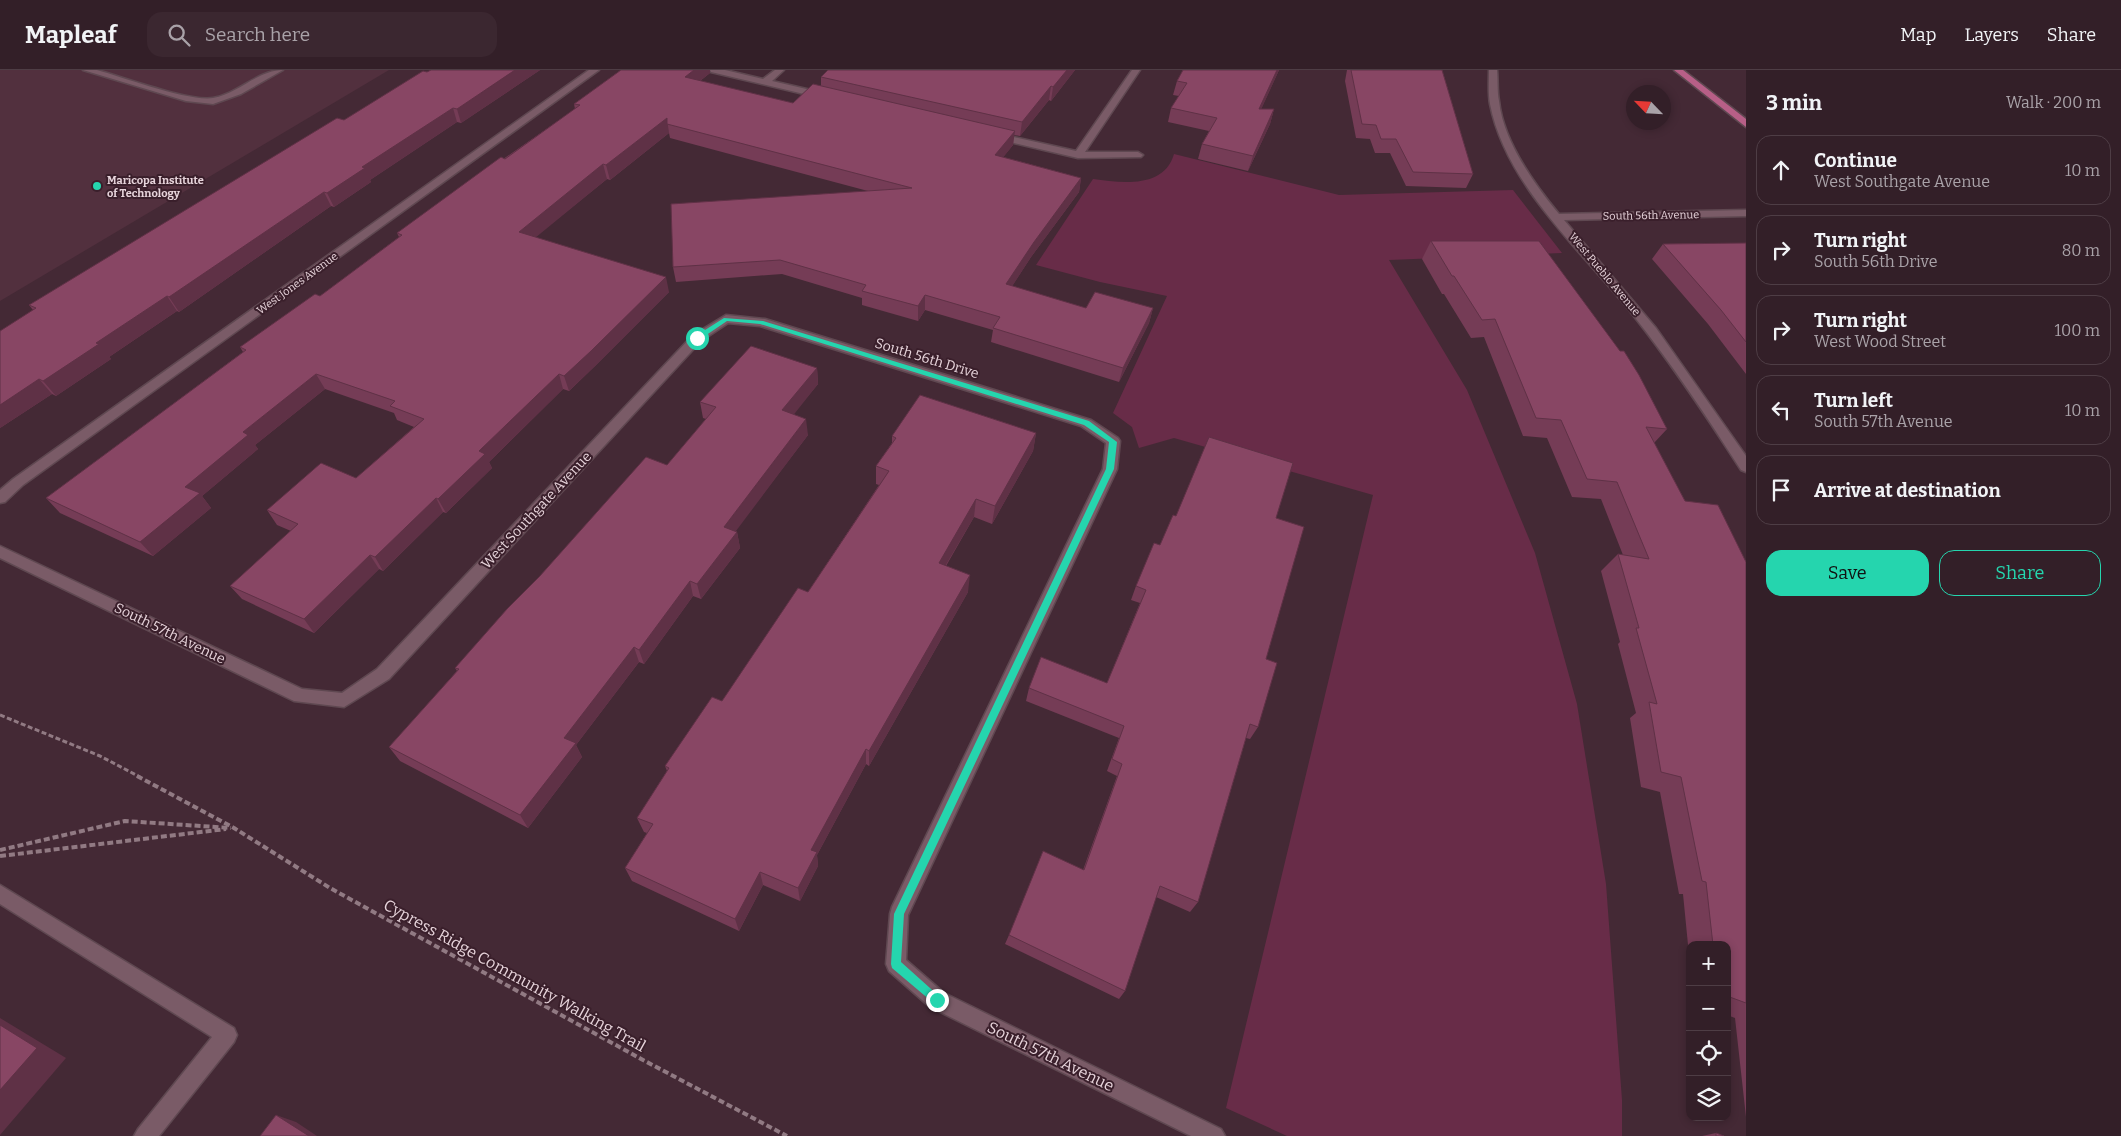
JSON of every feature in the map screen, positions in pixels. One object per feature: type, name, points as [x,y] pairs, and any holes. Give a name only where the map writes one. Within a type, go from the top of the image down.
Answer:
[{"type":"main road","points":[[1678,70],[1746,124]]},
{"type":"street","points":[[87,70],[189,99],[213,101],[238,92],[279,70]]},
{"type":"street","name":"West Jones Avenue","points":[[0,498],[18,482],[595,70]]},
{"type":"street","points":[[714,70],[832,98]]},
{"type":"street","points":[[766,82],[780,70]]},
{"type":"street","points":[[1078,155],[1136,70]]},
{"type":"street","name":"West Pueblo Avenue","points":[[1493,70],[1492,79],[1497,122],[1510,150],[1556,216],[1636,311],[1711,411],[1746,467]]},
{"type":"street","points":[[983,133],[1078,155],[1138,155]]},
{"type":"street","name":"South 56th Avenue","points":[[1556,216],[1746,213]]},
{"type":"street","name":"South 56th Drive","points":[[726,319],[761,322],[1086,423],[1113,442],[1110,469],[899,914],[896,964]]},
{"type":"street","name":"West Southgate Avenue","points":[[344,700],[383,674],[697,338],[726,319]]},
{"type":"street","name":"South 57th Avenue","points":[[0,552],[300,696],[344,700]]},
{"type":"street","points":[[0,894],[227,1035],[145,1136]]},
{"type":"street","name":"South 57th Avenue","points":[[896,964],[937,1000],[1214,1136]]},
{"type":"path","name":"Cypress Ridge Community Walking Trail","points":[[0,715],[100,756],[234,828],[330,888],[643,1060],[787,1136]]},
{"type":"path","name":"Cypress Ridge Community Walking Trail","points":[[0,850],[125,821],[234,828]]},
{"type":"path","points":[[0,856],[234,828]]},
{"type":"shaded area","name":"Maricopa Institute of Technology","points":[[0,70],[389,70],[0,301]]},
{"type":"shaded area","points":[[1174,154],[1339,195],[1513,190],[1562,253],[1389,260],[1467,390],[1535,553],[1577,704],[1606,884],[1622,1100],[1622,1136],[1287,1136],[1226,1108],[1373,495],[1174,438],[1139,448],[1132,427],[1113,413],[1167,296],[1100,282],[1036,265],[1093,179],[1128,182],[1151,178],[1161,173],[1169,165]]},
{"type":"building","points":[[515,70],[457,109],[453,108],[362,167],[365,168],[327,193],[324,192],[169,297],[167,296],[96,343],[99,344],[43,381],[39,379],[0,405],[0,331],[36,308],[29,305],[337,118],[344,120],[423,71]]},
{"type":"building","points":[[621,70],[694,70],[685,77],[793,103],[813,84],[1015,131],[995,155],[1081,178],[1006,284],[1086,308],[1095,292],[1153,308],[1123,368],[993,328],[1000,317],[925,295],[918,306],[862,291],[866,285],[780,260],[673,267],[671,204],[912,188],[667,124],[667,118],[606,165],[603,164],[519,232],[666,277],[591,351],[564,376],[559,374],[479,451],[485,454],[438,499],[436,498],[375,557],[370,555],[304,619],[230,586],[298,524],[267,510],[321,463],[356,478],[424,419],[390,406],[395,401],[316,374],[243,432],[248,435],[185,487],[200,493],[140,542],[46,498],[246,350],[240,347],[315,294],[320,296],[402,235],[397,233],[501,157],[505,159],[580,105],[574,104]]},
{"type":"building","points":[[828,70],[1067,70],[1053,87],[1051,86],[1022,122],[821,77]]},
{"type":"building","points":[[1183,70],[1277,70],[1259,109],[1274,109],[1253,156],[1202,144],[1217,118],[1171,108],[1187,83],[1177,81]]},
{"type":"building","points":[[1351,70],[1442,70],[1473,174],[1413,172],[1396,139],[1381,139],[1376,125],[1362,124]]},
{"type":"building","points":[[1431,241],[1539,241],[1620,351],[1624,351],[1639,375],[1667,429],[1646,427],[1685,501],[1718,505],[1746,562],[1746,1003],[1731,997],[1731,941],[1713,941],[1706,882],[1702,881],[1681,777],[1661,772],[1649,702],[1657,704],[1636,628],[1639,628],[1618,554],[1649,559],[1617,482],[1587,479],[1561,420],[1536,418],[1495,319],[1482,320],[1454,276],[1452,276]]},
{"type":"building","points":[[1746,243],[1746,342],[1721,310],[1663,244]]},
{"type":"building","points":[[751,346],[817,368],[782,410],[806,419],[724,527],[737,532],[697,584],[690,581],[639,650],[634,647],[564,738],[576,743],[520,815],[389,747],[459,669],[455,668],[507,609],[539,577],[646,457],[667,465],[716,407],[700,402]]},
{"type":"building","points":[[920,395],[1036,433],[995,506],[976,499],[939,563],[970,575],[869,751],[866,749],[811,850],[817,852],[798,888],[760,872],[735,919],[625,868],[653,824],[637,818],[669,768],[665,766],[712,697],[722,701],[798,588],[808,592],[889,471],[876,466],[896,438],[892,436]]},
{"type":"building","points":[[1209,437],[1293,463],[1276,518],[1304,527],[1266,659],[1277,663],[1258,727],[1250,724],[1198,902],[1160,886],[1125,991],[1009,935],[1043,851],[1084,870],[1122,764],[1112,759],[1124,726],[1029,688],[1041,657],[1107,683],[1146,590],[1136,586],[1154,543],[1160,545],[1173,515],[1176,516]]},
{"type":"building","points":[[0,1025],[37,1048],[0,1090]]},
{"type":"building","points":[[276,1115],[309,1136],[260,1136]]},
{"type":"place","name":"Maricopa Institute of Technology","points":[[97,186]]},
{"type":"route","points":[[697,338],[726,319],[761,322],[1086,423],[1113,442],[1110,469],[899,914],[896,964],[937,1000]]}]
